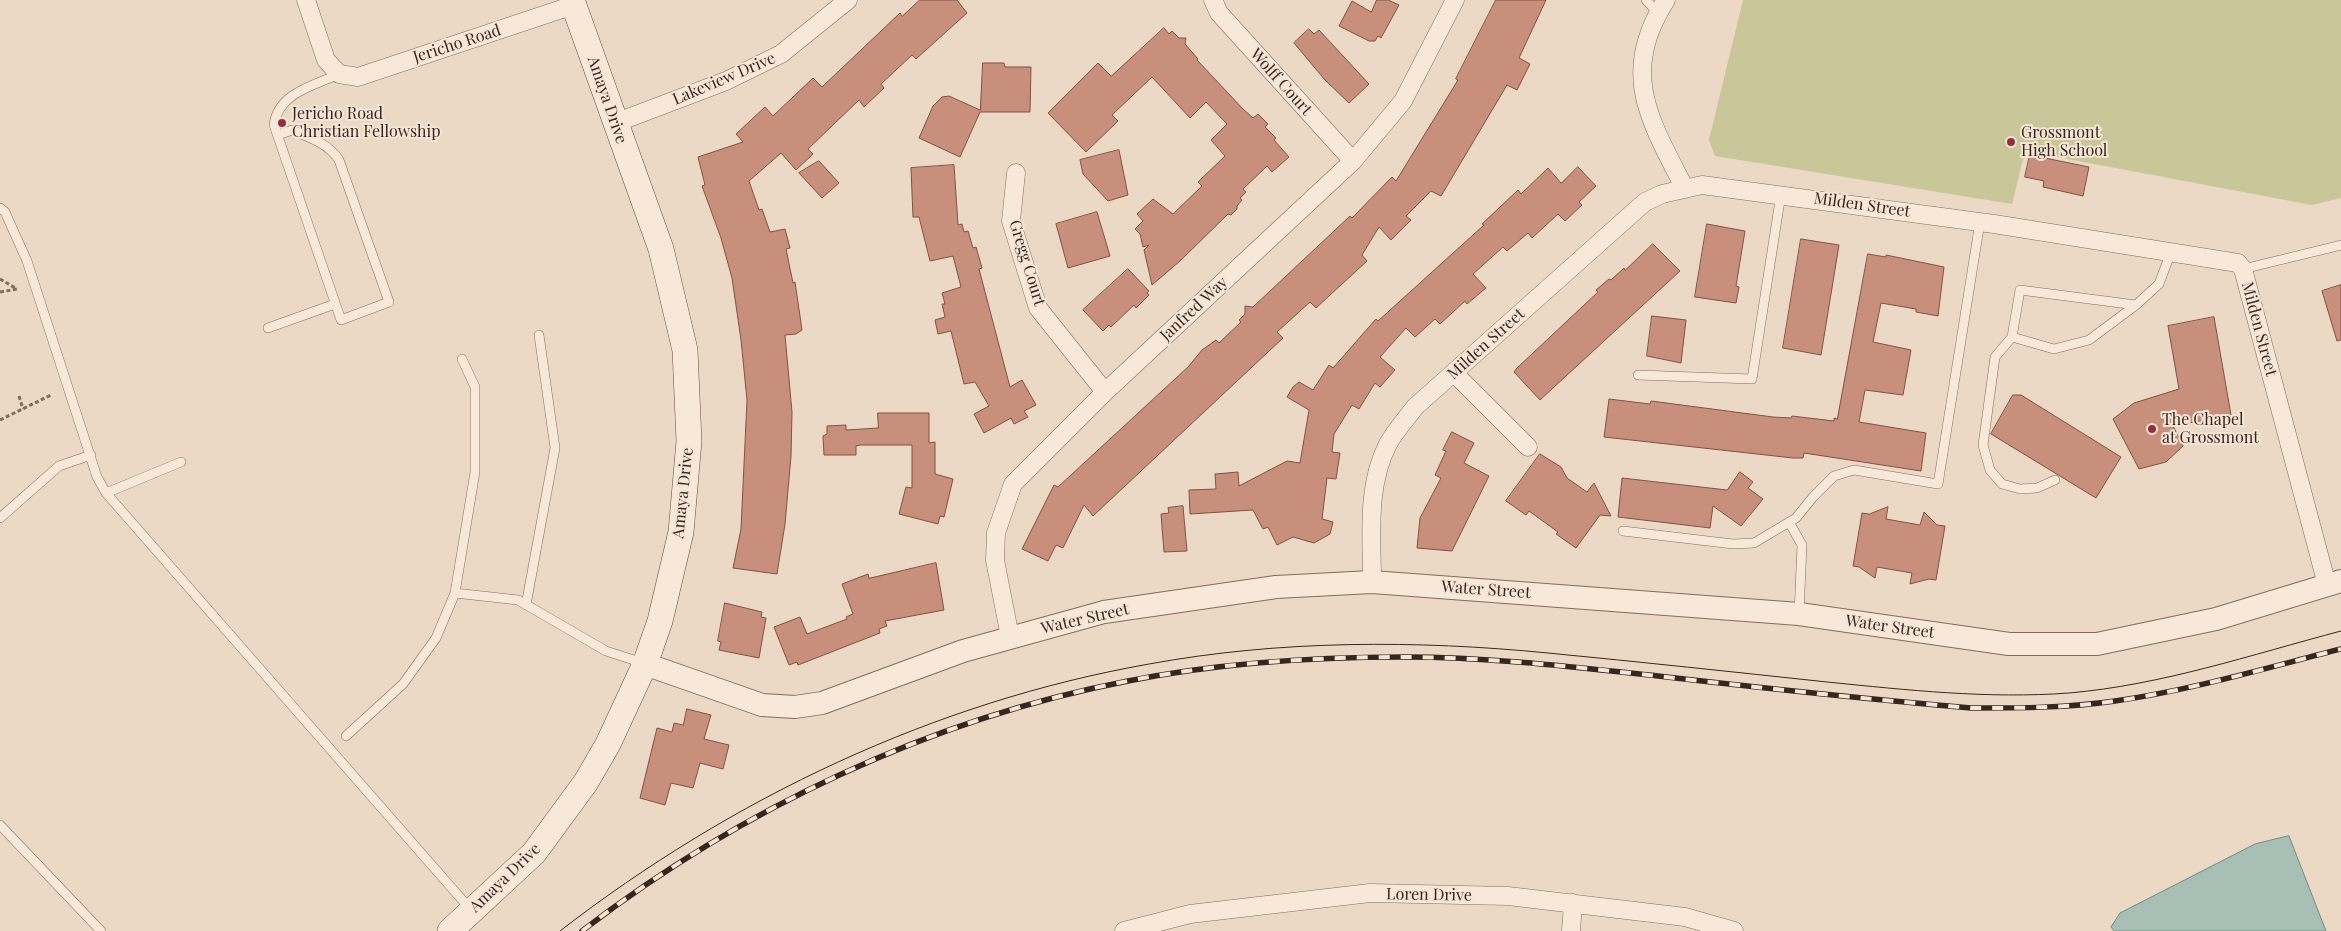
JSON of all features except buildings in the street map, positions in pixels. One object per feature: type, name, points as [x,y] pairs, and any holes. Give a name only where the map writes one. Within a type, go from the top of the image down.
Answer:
[{"type":"main road","name":"Amaya Drive","points":[[450,931],[534,853],[561,818],[608,744],[645,664],[660,621],[681,532],[686,486],[688,395],[685,350],[661,249],[573,3]]},
{"type":"street","points":[[306,0],[326,60],[339,74]]},
{"type":"street","name":"Lakeview Drive","points":[[615,123],[726,80],[781,54],[848,0]]},
{"type":"street","name":"Wolff Court","points":[[1212,0],[1219,13],[1353,161]]},
{"type":"street","name":"Janfred Way","points":[[1010,637],[995,560],[996,533],[1013,484],[1105,392],[1353,161],[1403,101],[1455,0]]},
{"type":"street","name":"Jericho Road","points":[[339,74],[358,77],[573,3]]},
{"type":"street","points":[[1656,4],[1643,56],[1642,82],[1646,108],[1684,189]]},
{"type":"street","name":"Gregg Court","points":[[1016,172],[1011,221],[1038,308],[1105,392]]},
{"type":"street","name":"Milden Street","points":[[1372,582],[1373,497],[1377,472],[1388,444],[1415,407],[1645,202],[1662,194],[1710,185],[1980,222],[2238,263],[2243,269],[2334,583]]},
{"type":"street","points":[[1454,373],[1528,447]]},
{"type":"street","name":"Water Street","points":[[645,664],[762,705],[795,708],[822,703],[962,651],[1104,612],[1276,587],[1372,582],[1799,614],[2009,644],[2097,644],[2216,620],[2334,583]]},
{"type":"street","name":"Loren Drive","points":[[1124,931],[1190,914],[1370,893],[1508,896],[1685,917],[1734,931]]},
{"type":"street","points":[[1570,931],[1573,903]]},
{"type":"lane","points":[[278,135],[292,130],[327,145],[336,155],[390,302],[340,320],[274,125],[276,116],[284,101],[292,95],[339,74]]},
{"type":"lane","points":[[1638,375],[1752,379],[1781,194]]},
{"type":"lane","points":[[0,208],[5,212],[27,262],[97,477],[106,493],[471,910]]},
{"type":"lane","points":[[1623,531],[1732,544],[1754,543],[1796,518],[1824,485],[1843,472],[1854,470],[1938,484],[1980,222]]},
{"type":"lane","points":[[2243,269],[2341,245]]},
{"type":"lane","points":[[2012,337],[2054,349],[2089,340],[2136,305],[2159,284],[2171,252]]},
{"type":"lane","points":[[2055,480],[2037,488],[2020,489],[2002,484],[1990,470],[1983,445],[1995,357],[2012,337],[2020,290],[2136,305]]},
{"type":"lane","points":[[268,328],[335,304]]},
{"type":"lane","points":[[526,605],[555,448],[539,336]]},
{"type":"lane","points":[[346,736],[403,684],[436,638],[455,593],[476,472],[475,387],[462,359]]},
{"type":"lane","points":[[0,518],[59,466],[91,455]]},
{"type":"lane","points":[[106,493],[181,462]]},
{"type":"lane","points":[[1789,522],[1802,545],[1799,614]]},
{"type":"lane","points":[[455,593],[518,600],[606,650],[645,664]]},
{"type":"lane","points":[[0,826],[101,931]]},
{"type":"path","points":[[0,279],[18,289],[0,292]]},
{"type":"path","points":[[0,420],[51,395]]},
{"type":"path","points":[[19,396],[23,409]]},
{"type":"shaded area","name":"Grossmont High School","points":[[1743,0],[2341,0],[2341,198],[2312,205],[2025,151],[2012,204],[1715,156],[1709,140]]},
{"type":"shaded area","points":[[2289,836],[2326,931],[2114,931],[2111,927],[2120,913],[2255,844]]},
{"type":"tram line","points":[[560,931],[626,883],[694,839],[765,798],[838,762],[914,730],[990,703],[1069,681],[1149,664],[1248,650],[1398,644],[1548,653],[1917,691],[2039,695],[2104,689],[2172,676],[2341,631]]},
{"type":"railway","points":[[582,931],[643,887],[707,846],[772,808],[840,774],[910,745],[982,719],[1054,698],[1162,675],[1265,662],[1369,657],[1436,657],[1563,666],[1971,708],[2025,708],[2115,701],[2172,691],[2341,649]]},
{"type":"place","name":"Jericho Road Christian Fellowship","points":[[282,123]]},
{"type":"place","name":"Grossmont High School","points":[[2011,142]]},
{"type":"place","name":"The Chapel at Grossmont","points":[[2152,429]]}]
